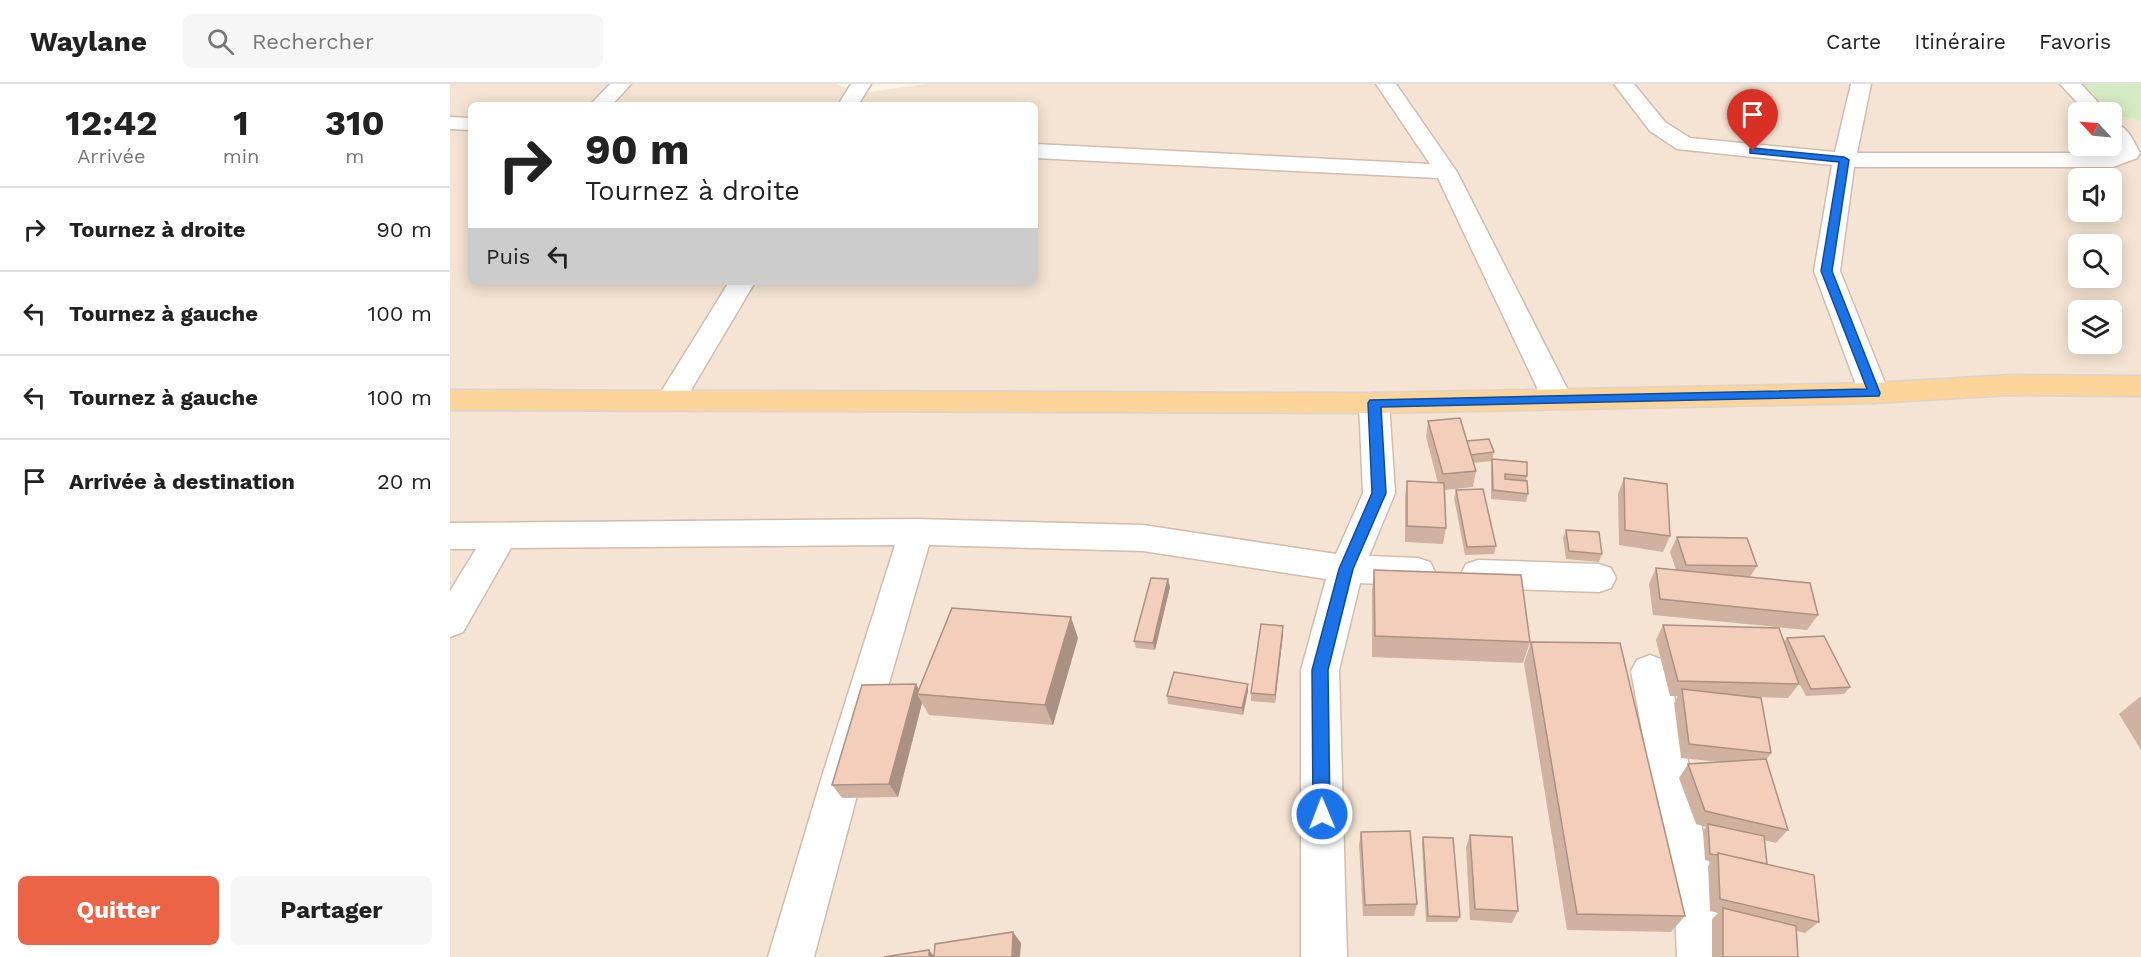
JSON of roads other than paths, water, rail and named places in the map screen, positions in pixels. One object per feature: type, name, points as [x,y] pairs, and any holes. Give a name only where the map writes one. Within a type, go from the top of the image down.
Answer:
[{"type":"main road","points":[[450,400],[1374,403],[1874,393],[2010,385],[2141,386]]},
{"type":"street","points":[[603,102],[621,84]]},
{"type":"street","points":[[850,102],[861,84]]},
{"type":"street","points":[[1386,84],[1446,172],[1557,398]]},
{"type":"street","points":[[1624,84],[1657,129],[1685,144],[1844,160],[2113,160],[2129,153],[2124,134]]},
{"type":"street","points":[[1861,84],[1844,160],[1827,271],[1874,393]]},
{"type":"street","points":[[2070,84],[2087,102]]},
{"type":"street","points":[[450,123],[468,124]]},
{"type":"street","points":[[1038,151],[1446,172]]},
{"type":"street","points":[[671,400],[740,285]]},
{"type":"street","points":[[1324,957],[1320,670],[1346,569],[1379,493],[1374,403]]},
{"type":"street","points":[[791,957],[843,773],[916,532]]},
{"type":"street","points":[[450,536],[916,532],[1143,538],[1346,569],[1599,578]]},
{"type":"street","points":[[450,622],[502,534]]},
{"type":"street","points":[[1650,671],[1697,909],[1700,957]]}]
